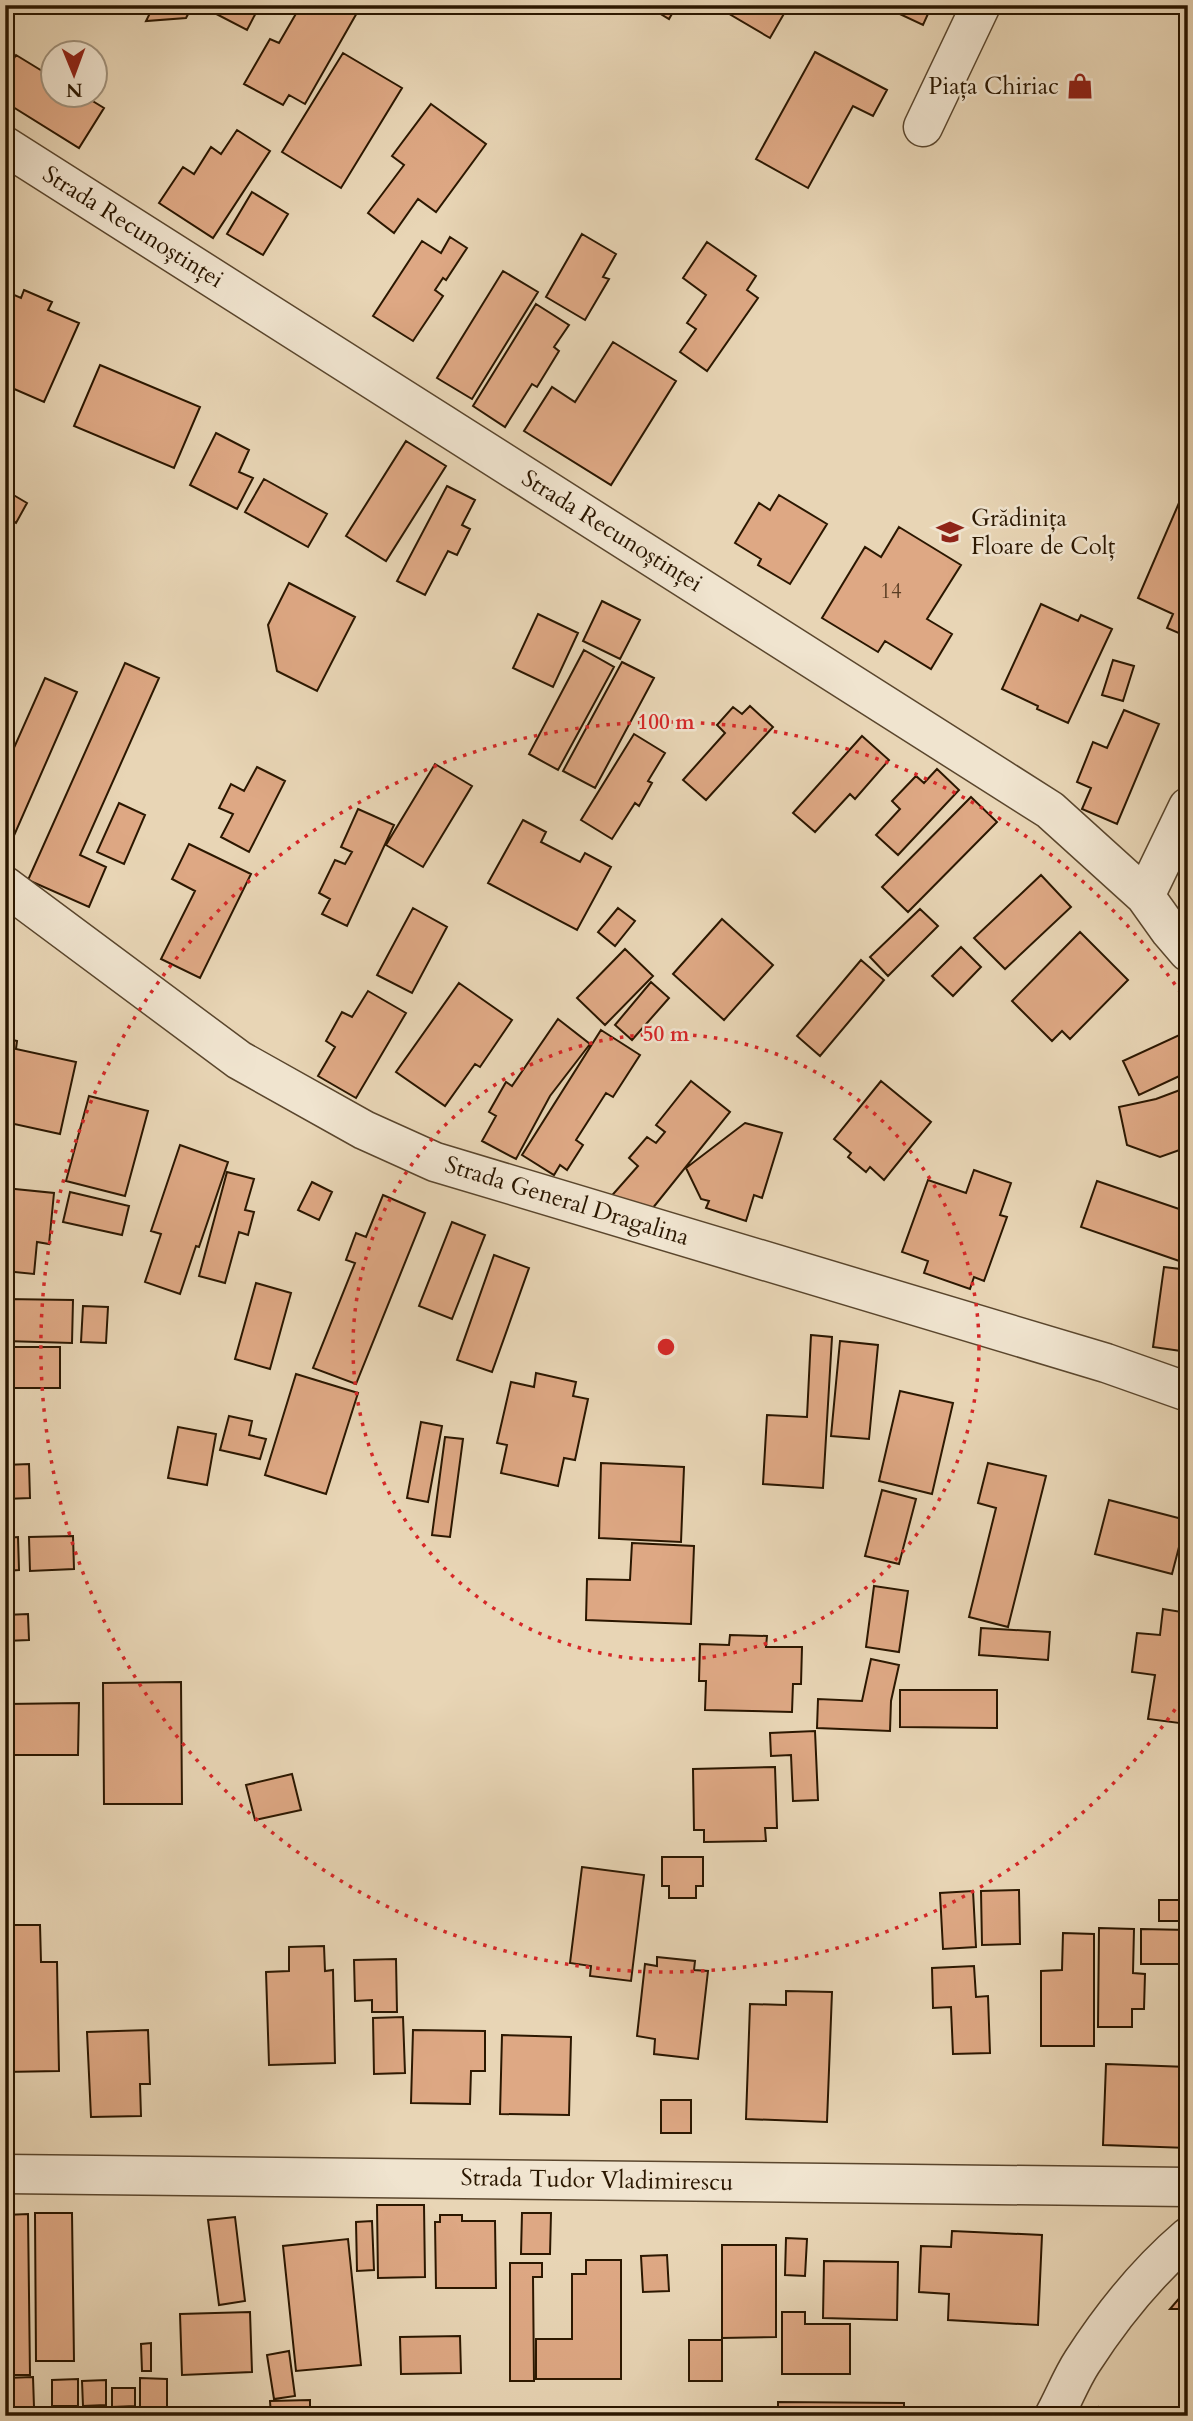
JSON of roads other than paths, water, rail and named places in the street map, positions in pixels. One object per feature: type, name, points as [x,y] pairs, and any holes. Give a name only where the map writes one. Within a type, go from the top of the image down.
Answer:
[{"type":"street","points":[[923,127],[981,5]]},
{"type":"street","name":"Strada Recunoștinței","points":[[5,146],[1050,810],[1145,896],[1188,952]]},
{"type":"street","points":[[1145,896],[1188,807]]},
{"type":"street","name":"Strada General Dragalina","points":[[5,886],[239,1060],[363,1130],[435,1162],[1106,1363],[1188,1392]]},
{"type":"street","name":"Strada Tudor Vladimirescu","points":[[5,2174],[1188,2187]]},
{"type":"street","points":[[1055,2416],[1081,2363],[1110,2322],[1170,2252],[1188,2237]]},
{"type":"place","name":"Piața Chiriac","points":[[1080,86]]},
{"type":"place","name":"Grădinița Floare de Colț","points":[[950,532]]}]
